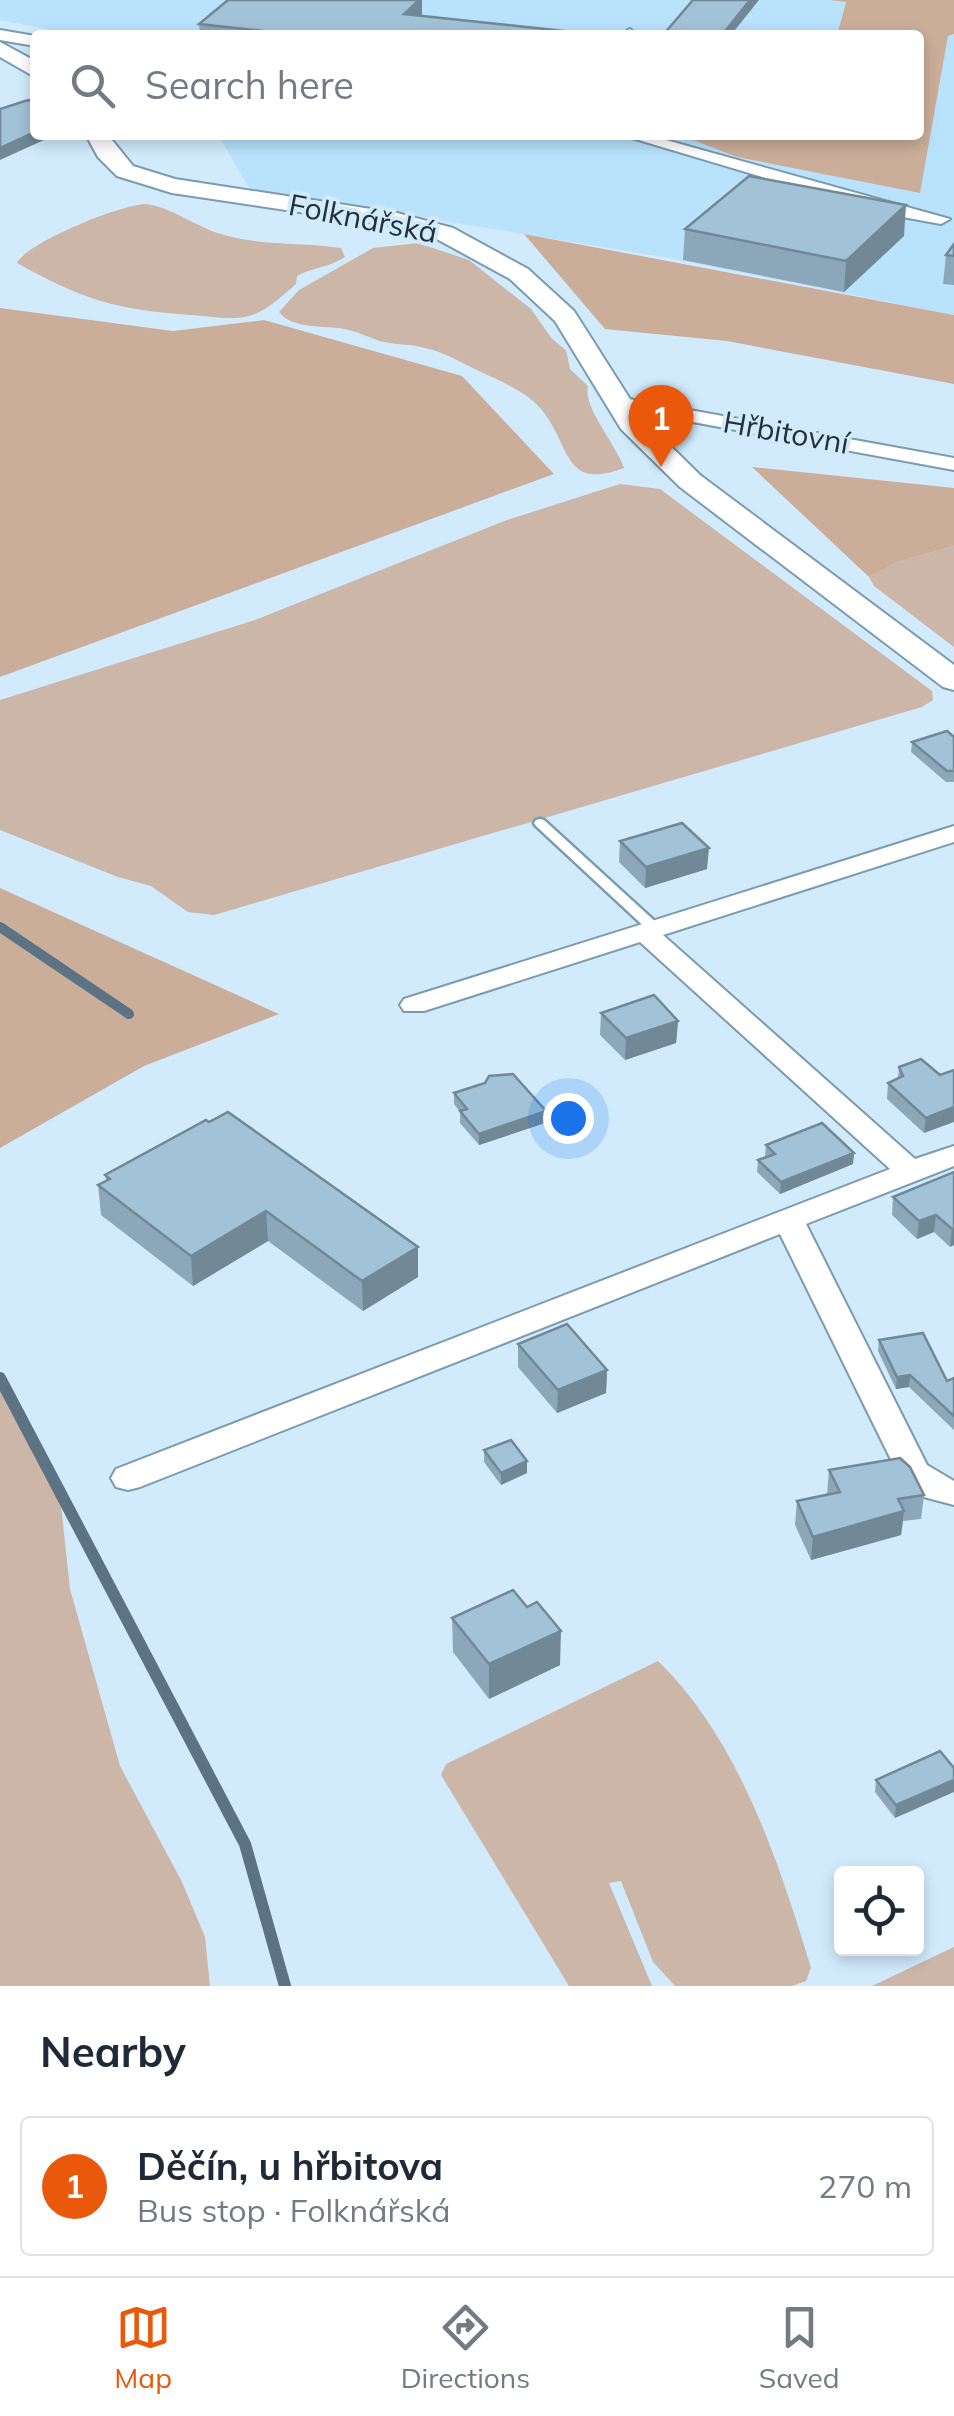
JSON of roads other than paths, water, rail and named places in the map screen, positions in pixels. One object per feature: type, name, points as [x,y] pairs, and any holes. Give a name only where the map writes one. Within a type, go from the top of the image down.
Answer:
[{"type":"street","points":[[0,35],[30,40]]},
{"type":"street","points":[[0,48],[30,68]]},
{"type":"street","name":"Folknářská","points":[[100,140],[106,152],[125,171],[172,186],[388,218],[444,233],[478,249],[536,288],[565,316],[618,403],[650,444],[690,481],[954,680]]},
{"type":"street","points":[[647,140],[892,210],[941,220]]},
{"type":"street","name":"Hřbitovní","points":[[618,403],[954,464]]},
{"type":"street","points":[[414,1004],[954,834]]},
{"type":"street","points":[[649,930],[911,1172]]},
{"type":"street","points":[[128,1478],[954,1156]]},
{"type":"street","points":[[788,1219],[914,1473],[932,1487],[954,1493]]},
{"type":"lane","points":[[540,823],[649,930]]},
{"type":"waterway","points":[[0,927],[129,1014]]},
{"type":"waterway","points":[[0,1378],[245,1844],[285,1986]]},
{"type":"place","name":"Děčín, u hřbitova","points":[[661,467]]}]
